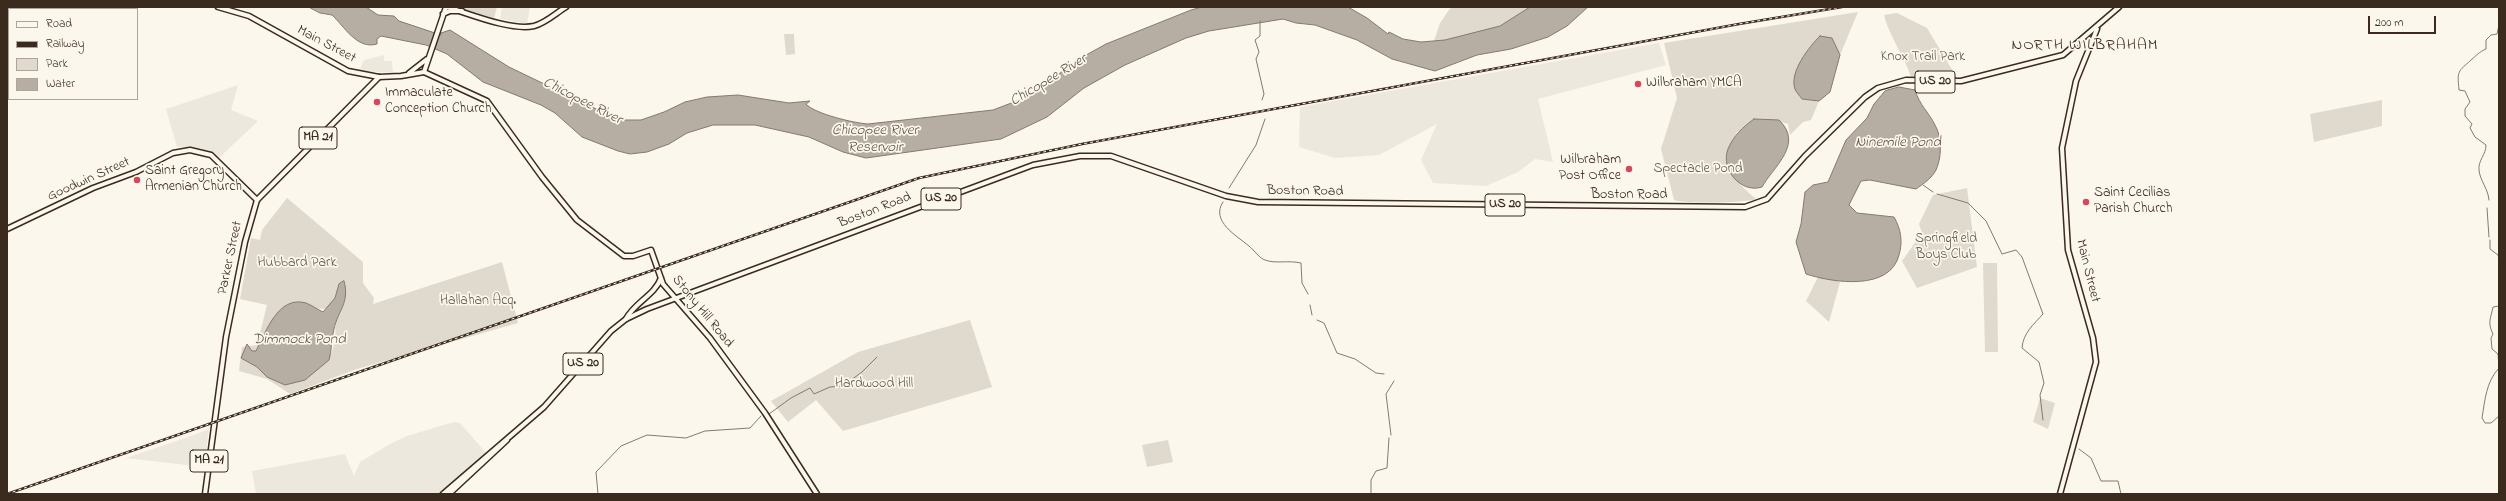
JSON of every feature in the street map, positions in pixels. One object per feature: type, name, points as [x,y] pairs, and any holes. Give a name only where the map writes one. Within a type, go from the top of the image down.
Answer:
[{"type":"main road","name":"Main Street","points":[[218,7],[244,13],[348,71],[379,77],[404,76],[424,72]]},
{"type":"main road","points":[[441,7],[443,14]]},
{"type":"main road","points":[[424,72],[446,7],[509,25],[531,26],[543,22],[566,7]]},
{"type":"main road","name":"Boston Road","points":[[443,494],[550,402],[606,337],[626,319],[676,298],[1010,172],[1034,165],[1089,155],[1119,158],[1226,196],[1258,202],[1750,206],[1763,201],[1774,192],[1805,156],[1865,97],[1878,88],[1906,80],[1961,82],[2056,58],[2071,51],[2119,7]]},
{"type":"main road","points":[[443,14],[450,11],[462,11]]},
{"type":"main road","name":"Main Street","points":[[2060,494],[2096,362],[2093,338],[2068,250],[2062,148],[2076,81],[2096,28]]},
{"type":"main road","points":[[404,76],[424,64],[428,57]]},
{"type":"main road","name":"Stony Hill Road","points":[[424,72],[450,82],[487,101],[494,108],[542,177],[580,223],[624,256],[633,256],[651,250],[661,278],[699,324],[748,390],[817,494]]},
{"type":"main road","name":"Parker Street","points":[[204,494],[226,337],[245,242],[257,200],[379,77]]},
{"type":"main road","name":"Goodwin Street","points":[[7,229],[93,188],[136,172],[173,153],[190,150],[211,155],[257,200]]},
{"type":"main road","points":[[626,319],[631,310],[658,284],[661,278]]},
{"type":"main road","name":"Boston Road","points":[[449,494],[507,440]]},
{"type":"shaded area","points":[[502,7],[530,7],[527,24],[500,19]]},
{"type":"shaded area","points":[[1659,43],[1666,65],[1538,99],[1553,162],[1535,159],[1518,172],[1486,186],[1433,183],[1421,160],[1437,124],[1379,155],[1335,158],[1299,147],[1300,107]]},
{"type":"shaded area","points":[[384,55],[384,61],[392,61],[393,73],[359,71],[364,60]]},
{"type":"shaded area","points":[[238,85],[231,110],[258,121],[219,158],[200,148],[177,147],[166,109]]},
{"type":"shaded area","points":[[454,422],[460,423],[487,454],[440,494],[256,494],[252,471],[345,454],[354,476],[360,462],[390,444],[407,436]]},
{"type":"shaded area","points":[[209,429],[204,467],[126,458],[194,435]]},
{"type":"green space","points":[[455,7],[497,7],[494,18]]},
{"type":"green space","points":[[1451,7],[1535,7],[1512,24],[1433,44],[1440,23]]},
{"type":"green space","name":"Spectacle Pond","points":[[1858,12],[1840,55],[1832,38],[1809,49],[1805,56],[1802,99],[1819,101],[1811,120],[1803,122],[1790,135],[1788,124],[1775,120],[1737,132],[1729,153],[1730,170],[1740,184],[1756,199],[1715,202],[1690,202],[1674,200],[1661,149],[1677,98],[1664,43]]},
{"type":"green space","name":"Knox Trail Park","points":[[1897,13],[1927,28],[1957,78],[1911,77],[1905,61],[1889,30],[1884,15]]},
{"type":"green space","points":[[784,34],[794,34],[795,54],[786,55]]},
{"type":"green space","points":[[2382,100],[2382,126],[2314,142],[2310,114]]},
{"type":"green space","name":"Springfield Boys Club","points":[[1967,188],[1977,267],[1917,288],[1902,261],[1922,233],[1919,224],[1933,195]]},
{"type":"green space","points":[[287,198],[363,262],[363,283],[374,298],[373,304],[502,262],[518,323],[357,369],[290,394],[267,379],[239,371],[242,347],[257,345],[267,305],[240,299],[251,238],[260,240],[262,230]],"holes":[[[290,308],[331,309],[335,311],[335,340],[333,348],[325,362],[308,374]]]},
{"type":"green space","points":[[1983,263],[1997,263],[1998,352],[1985,352]]},
{"type":"green space","points":[[1821,271],[1840,282],[1829,322],[1806,301]]},
{"type":"green space","name":"Hardwood Hill","points":[[970,320],[992,387],[843,431],[816,400],[788,422],[771,401],[858,352]]},
{"type":"green space","points":[[2040,398],[2055,403],[2048,429],[2033,422]]},
{"type":"green space","points":[[1168,440],[1173,462],[1147,467],[1142,445]]},
{"type":"water","points":[[309,7],[366,7],[378,15],[394,16],[399,21],[441,35],[441,33],[450,30],[509,67],[619,120],[641,120],[664,112],[685,102],[707,97],[738,95],[789,103],[810,101],[806,104],[818,111],[845,120],[868,124],[993,110],[1022,99],[1088,54],[1106,44],[1202,7],[1348,7],[1367,18],[1388,34],[1389,32],[1403,39],[1421,42],[1445,40],[1500,26],[1530,7],[1588,7],[1567,26],[1548,37],[1511,49],[1477,55],[1435,71],[1392,59],[1357,40],[1315,25],[1296,23],[1283,19],[1209,31],[1186,38],[1125,65],[1084,88],[1047,117],[1001,139],[866,158],[843,152],[809,137],[755,125],[713,125],[687,133],[669,144],[647,152],[630,154],[618,151],[582,137],[555,113],[541,105],[483,82],[447,54],[426,45],[381,36],[377,39],[377,44],[363,44],[352,36],[332,15],[320,13]]},
{"type":"water","points":[[1820,36],[1832,38],[1840,55],[1830,92],[1819,101],[1802,99],[1795,89],[1794,82],[1797,68],[1806,53]]},
{"type":"water","name":"Ninemile Pond","points":[[1899,87],[1915,90],[1919,100],[1937,130],[1940,141],[1940,153],[1936,170],[1930,178],[1916,189],[1870,180],[1861,181],[1849,205],[1857,213],[1894,217],[1900,231],[1901,240],[1899,255],[1894,267],[1885,274],[1873,279],[1860,281],[1831,280],[1806,274],[1796,242],[1801,224],[1805,192],[1813,185],[1828,182],[1846,140],[1867,118],[1874,104],[1885,91]]},
{"type":"water","name":"Spectacle Pond","points":[[1754,119],[1779,120],[1786,129],[1789,138],[1788,146],[1779,163],[1762,187],[1754,188],[1747,187],[1734,178],[1730,172],[1726,157],[1730,144],[1742,129]]},
{"type":"water","name":"Dimmock Pond","points":[[344,281],[346,295],[345,301],[334,329],[329,360],[305,380],[285,385],[267,377],[257,367],[241,358],[247,344],[252,351],[256,351],[274,317],[288,304],[296,302],[306,303],[323,312],[335,298],[339,284]]},
{"type":"waterway","points":[[1260,21],[1260,36],[1255,40],[1259,52],[1256,59],[1264,94],[1262,100]]},
{"type":"waterway","points":[[2489,200],[2479,170],[2486,145],[2475,137],[2470,128],[2472,124],[2465,116],[2465,109],[2470,102],[2465,91],[2459,90],[2458,75],[2463,67],[2486,49],[2486,40],[2491,35],[2497,34],[2499,25]]},
{"type":"waterway","points":[[1229,188],[1256,145],[1265,119]]},
{"type":"waterway","points":[[1923,185],[1933,192]]},
{"type":"waterway","points":[[1937,194],[1968,203],[1986,221],[2002,254],[2016,250],[2022,257],[2043,314],[2027,333],[2024,338],[2022,348],[2039,362],[2044,383],[2040,395],[2043,420]]},
{"type":"waterway","points":[[1223,202],[1220,209],[1222,222],[1232,233],[1249,246],[1261,258],[1273,262],[1301,263],[1302,283],[1308,294]]},
{"type":"waterway","points":[[2487,208],[2489,237]]},
{"type":"waterway","points":[[2490,240],[2490,249],[2498,255],[2499,259]]},
{"type":"waterway","points":[[1310,305],[1312,315]]},
{"type":"waterway","points":[[2499,306],[2493,307],[2490,323],[2493,334],[2491,338],[2492,349],[2498,354],[2499,368],[2491,379],[2485,398],[2482,418],[2485,423],[2491,423],[2499,416]]},
{"type":"waterway","points":[[1317,320],[1324,323],[1337,353],[1355,359],[1376,373],[1384,374]]},
{"type":"waterway","points":[[769,414],[791,398],[810,388],[814,394],[830,387],[843,386],[862,372],[877,357]]},
{"type":"waterway","points":[[1391,435],[1386,394],[1394,381]]},
{"type":"waterway","points":[[598,494],[596,472],[621,446],[647,435],[686,438],[705,431],[750,428],[761,416]]},
{"type":"waterway","points":[[1371,494],[1371,480],[1376,471],[1387,468],[1389,438]]},
{"type":"waterway","points":[[2079,449],[2091,458],[2101,481],[2118,481],[2121,494]]},
{"type":"railway","points":[[7,494],[919,178],[1082,144],[1739,24],[1842,7]]},
{"type":"place","name":"Wilbraham YMCA","points":[[1638,84]]},
{"type":"place","name":"Immaculate Conception Church","points":[[377,102]]},
{"type":"place","name":"Wilbraham Post Office","points":[[1629,169]]},
{"type":"place","name":"Saint Gregory Armenian Church","points":[[137,180]]},
{"type":"place","name":"Saint Cecilias Parish Church","points":[[2086,202]]},
{"type":"district","name":"NORTH WILBRAHAM","points":[[2085,46]]},
{"type":"water label","name":"Chicopee River","points":[[1049,81]]},
{"type":"water label","name":"Chicopee River","points":[[582,102]]},
{"type":"water label","name":"Chicopee River Reservoir","points":[[875,140]]},
{"type":"park label","name":"Hubbard Park","points":[[297,264]]},
{"type":"park label","name":"Hallahan Acq.","points":[[478,302]]}]
